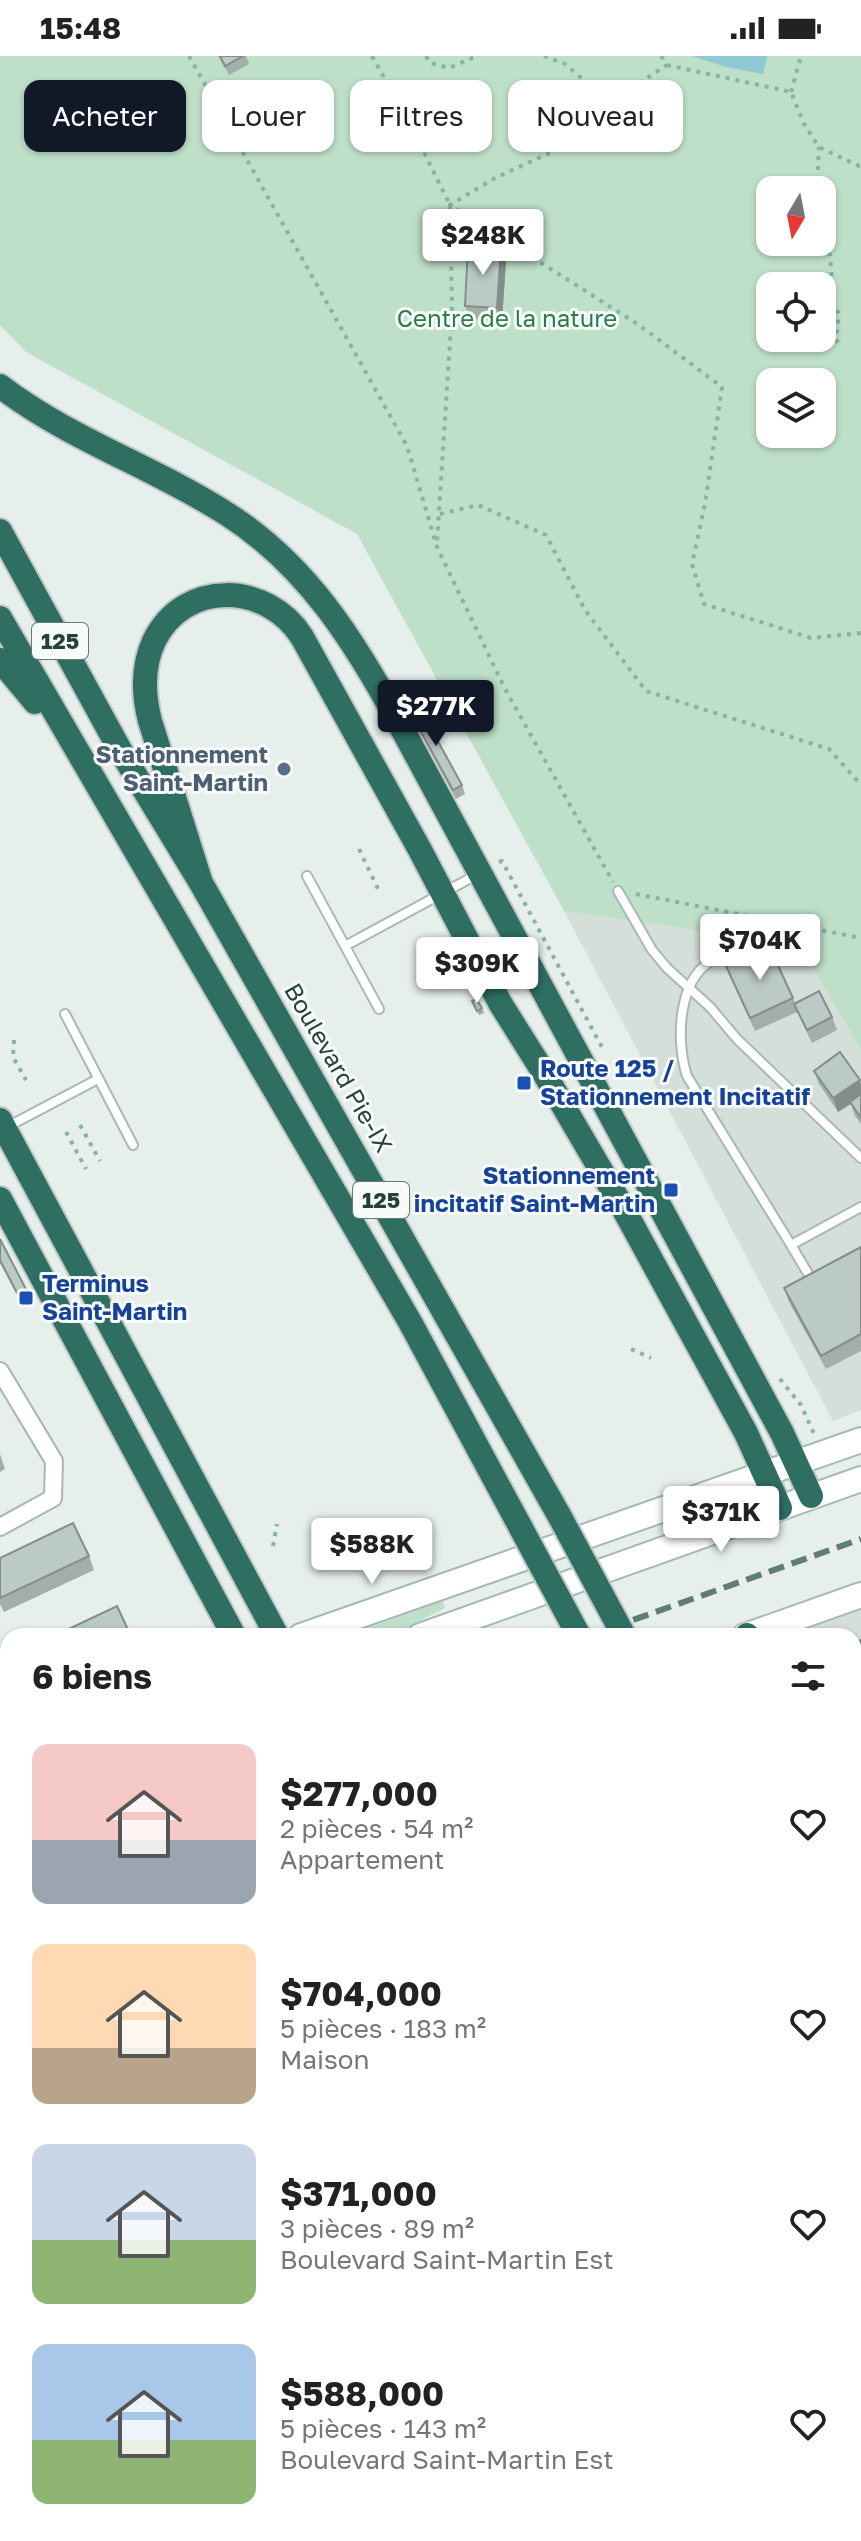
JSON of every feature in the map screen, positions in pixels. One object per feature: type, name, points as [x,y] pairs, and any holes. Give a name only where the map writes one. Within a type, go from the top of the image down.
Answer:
[{"type":"highway","points":[[0,386],[63,426],[229,515],[285,560],[319,595],[359,652],[488,868],[811,1496]]},
{"type":"highway","name":"Boulevard Pie-IX","points":[[0,531],[120,750],[201,883],[620,1628]]},
{"type":"highway","points":[[201,883],[150,721],[145,698],[146,670],[153,644],[175,614],[204,598],[232,595],[268,605],[296,628],[443,893],[500,1003],[623,1208],[746,1433],[780,1508]]},
{"type":"highway","name":"125","points":[[0,618],[410,1322],[575,1628]]},
{"type":"highway","points":[[0,660],[77,752]]},
{"type":"highway","points":[[1,1126],[273,1628]]},
{"type":"highway","points":[[0,1199],[230,1628]]},
{"type":"main road","points":[[324,1628],[861,1440]]},
{"type":"main road","points":[[442,1628],[861,1479]]},
{"type":"main road","points":[[768,1628],[861,1595]]},
{"type":"street","points":[[0,1371],[54,1461],[53,1498],[0,1527]]},
{"type":"lane","points":[[345,946],[488,868]]},
{"type":"lane","points":[[307,876],[379,1009]]},
{"type":"lane","points":[[618,891],[652,950],[667,968],[861,1158]]},
{"type":"lane","points":[[745,961],[726,954],[700,969],[689,987],[682,1020],[682,1062],[687,1076],[816,1287]]},
{"type":"lane","points":[[65,1014],[133,1145]]},
{"type":"lane","points":[[1,1126],[98,1079]]},
{"type":"lane","points":[[791,1245],[861,1207]]},
{"type":"path","points":[[189,56],[407,446],[437,547],[504,687],[618,891],[861,938]]},
{"type":"path","points":[[372,56],[450,205],[452,311],[437,547]]},
{"type":"path","points":[[426,56],[430,63],[449,68],[477,56]]},
{"type":"path","points":[[544,56],[565,64],[584,80]]},
{"type":"path","points":[[661,56],[667,65],[791,92]]},
{"type":"path","points":[[801,56],[791,92],[804,124],[819,147],[861,167]]},
{"type":"path","points":[[644,80],[667,65]]},
{"type":"path","points":[[818,176],[819,147]]},
{"type":"path","points":[[450,205],[495,178],[552,152]]},
{"type":"path","points":[[450,205],[639,325],[722,387],[705,504],[692,564],[704,604],[811,638],[861,633]]},
{"type":"path","points":[[830,256],[830,298],[839,314],[838,343]]},
{"type":"path","points":[[440,514],[478,505],[546,535],[585,610],[646,691],[829,749],[861,785]]},
{"type":"path","points":[[359,849],[378,889]]},
{"type":"path","points":[[488,868],[502,861],[605,1053]]},
{"type":"path","points":[[422,945],[433,966],[435,982]]},
{"type":"path","points":[[14,1040],[13,1057],[26,1080]]},
{"type":"path","points":[[80,1125],[100,1161]]},
{"type":"path","points":[[66,1132],[86,1169]]},
{"type":"path","points":[[631,1349],[651,1358]]},
{"type":"path","points":[[775,1371],[801,1405],[811,1426]]},
{"type":"path","points":[[273,1546],[277,1524]]},
{"type":"shaded area","points":[[564,911],[799,945],[861,1050],[861,1410],[833,1421]]},
{"type":"shaded area","points":[[861,1605],[861,1628],[805,1628]]},
{"type":"green space","name":"Centre de la nature","points":[[0,56],[861,56],[861,1050],[799,945],[564,911],[357,534],[26,352],[0,325]]},
{"type":"green space","points":[[443,1601],[445,1608],[406,1628],[368,1628]]},
{"type":"water","points":[[692,56],[766,56],[767,58],[763,74]]},
{"type":"building","points":[[220,56],[243,56],[225,66]]},
{"type":"building","points":[[468,246],[501,248],[497,308],[465,306]]},
{"type":"building","points":[[418,705],[462,785],[453,790],[409,710]]},
{"type":"building","points":[[769,946],[793,998],[750,1018],[726,966]]},
{"type":"building","points":[[819,991],[832,1017],[807,1030],[794,1004]]},
{"type":"building","points":[[476,999],[482,1008],[477,1011],[472,1001]]},
{"type":"building","points":[[840,1052],[860,1080],[833,1098],[814,1071]]},
{"type":"building","points":[[861,1094],[861,1118],[850,1102]]},
{"type":"building","points":[[0,1239],[28,1293],[19,1297],[0,1260]]},
{"type":"building","points":[[861,1247],[861,1334],[821,1356],[784,1288]]},
{"type":"building","points":[[73,1523],[89,1556],[0,1598],[0,1558]]},
{"type":"building","points":[[117,1606],[127,1628],[71,1628]]},
{"type":"railway","points":[[611,1628],[861,1539]]},
{"type":"place","name":"Stationnement Saint-Martin","points":[[284,769]]},
{"type":"place","name":"Route 125 / Stationnement Incitatif","points":[[524,1083]]},
{"type":"place","name":"Stationnement incitatif Saint-Martin","points":[[671,1190]]},
{"type":"place","name":"Terminus Saint-Martin","points":[[26,1298]]}]
